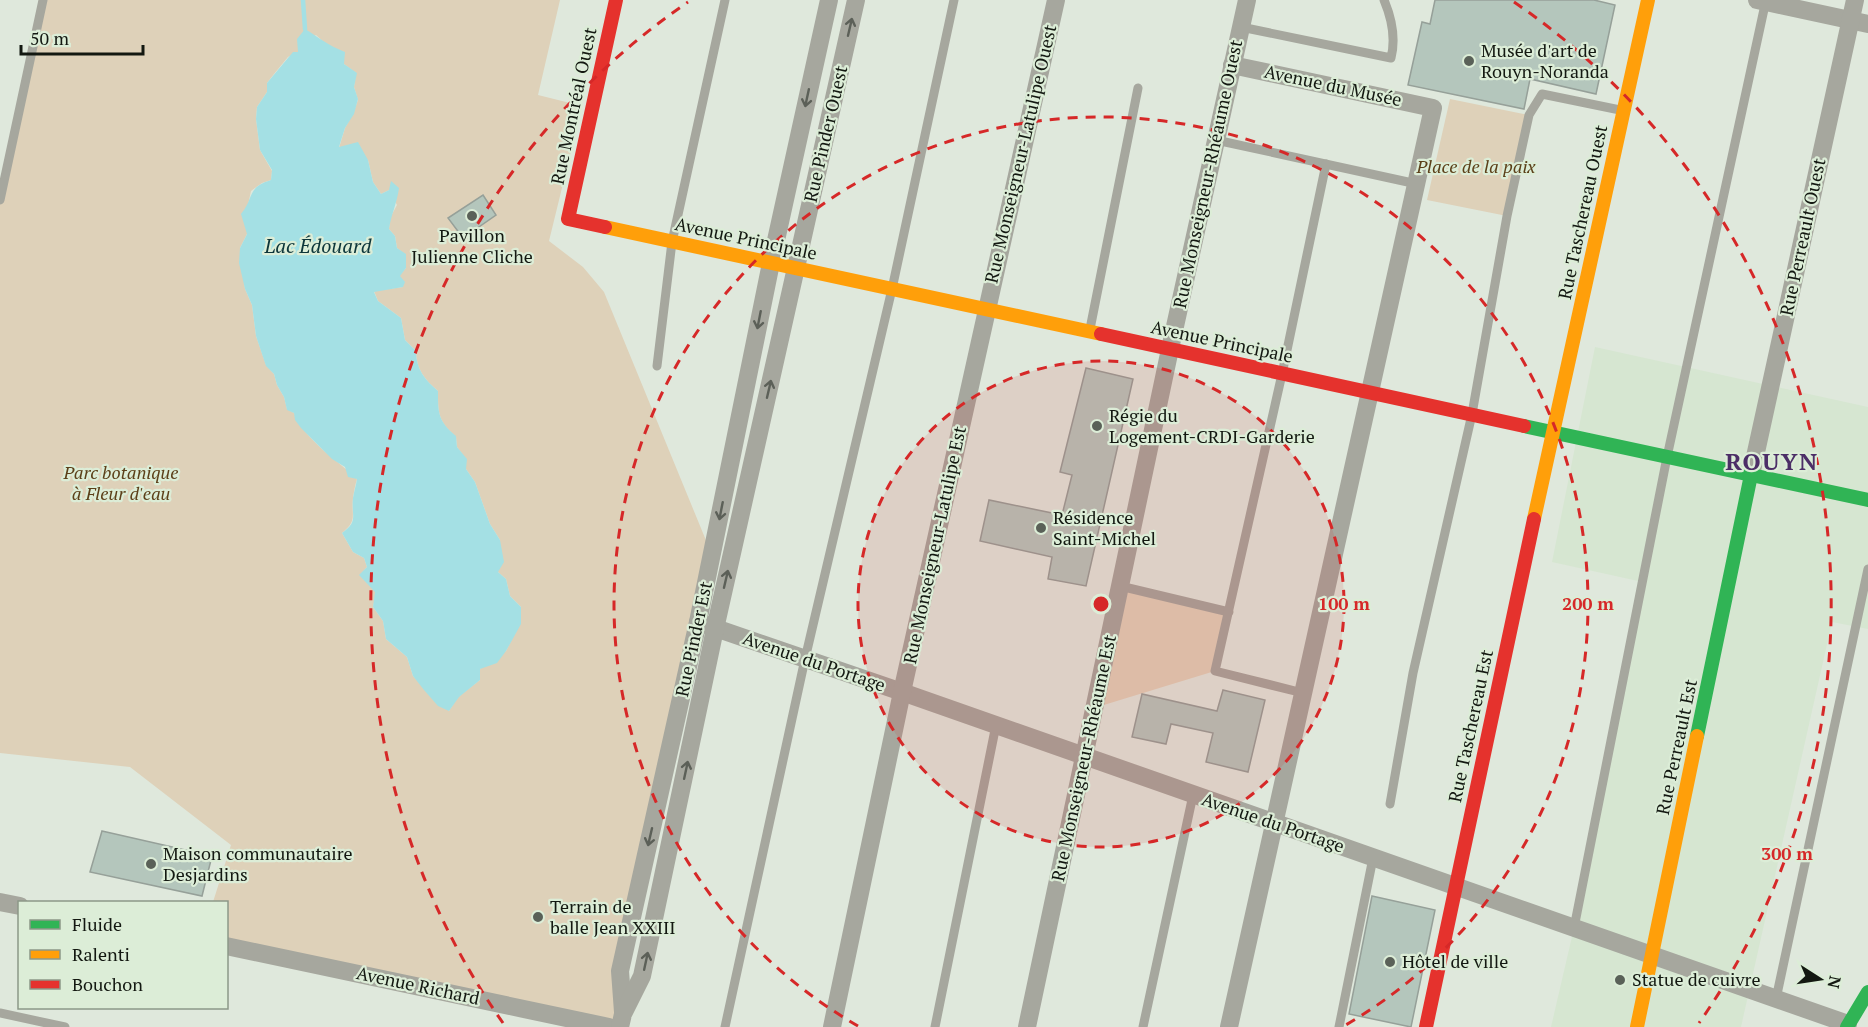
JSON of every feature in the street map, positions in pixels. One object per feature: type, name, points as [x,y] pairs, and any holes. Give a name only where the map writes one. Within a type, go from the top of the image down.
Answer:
[{"type":"street","name":"Rue Montréal Ouest","points":[[568,219],[616,0]]},
{"type":"street","name":"Rue Pinder Ouest","points":[[771,263],[829,0]]},
{"type":"street","name":"Rue Pinder Ouest","points":[[796,268],[856,0]]},
{"type":"street","name":"Rue Monseigneur-Latulipe Ouest","points":[[987,309],[1056,0]]},
{"type":"street","name":"Rue Monseigneur-Rhéaume Ouest","points":[[1170,349],[1247,0]]},
{"type":"street","name":"Rue Taschereau Ouest","points":[[1552,432],[1648,0]]},
{"type":"street","name":"Rue Perreault Ouest","points":[[1751,475],[1859,22],[1855,0]]},
{"type":"street","points":[[1763,1],[1859,22]]},
{"type":"street","name":"Avenue du Musée","points":[[1232,65],[1433,108],[1416,184]]},
{"type":"street","points":[[1229,1027],[1416,184]]},
{"type":"street","name":"Avenue Principale","points":[[568,219],[1868,500]]},
{"type":"street","name":"Rue Pinder Est","points":[[622,1021],[620,971],[698,622],[771,263]]},
{"type":"street","name":"Rue Pinder Est","points":[[622,1021],[642,976],[715,629],[796,268]]},
{"type":"street","name":"Rue Monseigneur-Latulipe Est","points":[[832,1027],[902,692],[987,309]]},
{"type":"street","name":"Rue Monseigneur-Rhéaume Est","points":[[1027,1027],[1170,349]]},
{"type":"street","name":"Rue Taschereau Est","points":[[1426,1027],[1552,432]]},
{"type":"street","name":"Rue Perreault Est","points":[[1637,1027],[1751,475]]},
{"type":"street","name":"Avenue du Portage","points":[[698,622],[1652,955],[1847,1026]]},
{"type":"street","points":[[0,902],[18,906]]},
{"type":"street","name":"Avenue Richard","points":[[228,946],[609,1027]]},
{"type":"street","points":[[1847,1026],[1868,992]]},
{"type":"lane","points":[[0,200],[43,0]]},
{"type":"lane","points":[[657,366],[672,242],[725,0]]},
{"type":"lane","points":[[725,1027],[805,659],[892,289],[954,0]]},
{"type":"lane","points":[[1241,27],[1391,58],[1394,45],[1391,16],[1384,0]]},
{"type":"lane","points":[[1574,928],[1667,457],[1763,1]]},
{"type":"lane","points":[[1090,332],[1138,88]]},
{"type":"lane","points":[[1390,804],[1413,673],[1472,414],[1507,216],[1529,115],[1542,94],[1623,111]]},
{"type":"lane","points":[[1216,140],[1416,184]]},
{"type":"lane","points":[[1304,693],[1215,671],[1282,374],[1326,164]]},
{"type":"lane","points":[[1776,999],[1868,569]]},
{"type":"lane","points":[[1120,586],[1229,612]]},
{"type":"lane","points":[[935,1027],[996,725]]},
{"type":"lane","points":[[1143,1027],[1193,795]]},
{"type":"lane","points":[[1340,1027],[1373,858]]},
{"type":"lane","points":[[0,1013],[65,1027]]},
{"type":"shaded area","points":[[1595,347],[1868,407],[1868,629],[1832,622],[1741,1027],[1551,1027],[1574,928],[1638,581],[1552,562]]},
{"type":"green space","name":"Parc botanique à Fleur d'eau","points":[[43,0],[560,0],[538,95],[582,106],[549,241],[583,267],[604,292],[712,555],[620,971],[620,1027],[228,946],[228,901],[213,901],[231,845],[130,767],[0,753],[0,200]],"holes":[[[316,35],[328,46],[344,52],[344,64],[356,73],[354,87],[358,100],[339,148],[368,160],[373,182],[381,194],[389,190],[397,205],[390,218],[389,229],[395,236],[397,248],[406,255],[406,268],[399,276],[403,287],[374,291],[378,301],[401,318],[405,340],[416,351],[422,374],[438,391],[438,405],[442,421],[456,437],[457,447],[466,459],[466,469],[475,482],[490,524],[500,540],[498,572],[506,579],[510,596],[521,607],[512,639],[506,651],[480,669],[480,680],[458,697],[449,711],[413,676],[407,657],[386,639],[383,621],[373,607],[376,592],[360,575],[367,567],[364,558],[353,552],[342,533],[352,521],[357,479],[322,449],[306,432],[294,413],[287,409],[274,374],[266,365],[256,336],[252,305],[245,289],[240,248],[247,234],[251,191],[271,180],[272,171],[260,150],[256,119],[257,107],[267,92],[267,83],[288,57],[298,52],[298,45]]]},
{"type":"green space","name":"Place de la paix","points":[[1450,99],[1529,115],[1507,216],[1427,200]]},
{"type":"green space","points":[[1120,586],[1229,612],[1215,671],[1094,708]]},
{"type":"water","name":"Lac Édouard","points":[[305,29],[345,52],[344,64],[357,73],[354,87],[358,99],[354,114],[345,128],[339,147],[358,142],[368,160],[373,182],[381,194],[389,190],[391,181],[399,188],[389,229],[395,236],[397,248],[406,254],[406,268],[400,276],[405,282],[403,287],[374,292],[378,301],[401,318],[405,340],[416,351],[422,374],[438,391],[438,405],[442,421],[456,436],[457,447],[467,459],[466,469],[475,482],[490,524],[500,540],[504,562],[498,572],[506,579],[510,596],[521,607],[521,624],[506,651],[497,663],[480,669],[480,680],[459,697],[449,711],[438,706],[424,690],[413,676],[407,657],[386,639],[383,621],[373,607],[375,592],[359,575],[367,567],[364,558],[353,552],[342,533],[351,525],[353,518],[353,498],[357,479],[348,477],[345,467],[332,459],[301,428],[295,420],[294,413],[287,410],[274,374],[266,366],[256,336],[252,305],[245,289],[239,263],[240,248],[247,234],[241,214],[254,190],[271,180],[272,170],[260,150],[256,119],[257,107],[267,92],[267,83],[293,52],[298,52],[297,39]]},
{"type":"building","points":[[1435,0],[1594,0],[1615,5],[1596,94],[1530,79],[1524,109],[1408,85],[1422,22],[1430,24]]},
{"type":"building","name":"Pavillon Julienne Cliche","points":[[483,195],[496,215],[463,238],[448,218]]},
{"type":"building","points":[[1086,368],[1133,379],[1086,586],[1048,579],[1052,557],[980,541],[989,500],[1062,515],[1072,475],[1060,472]]},
{"type":"building","points":[[1223,690],[1265,700],[1248,772],[1206,762],[1213,733],[1171,724],[1166,744],[1132,737],[1142,694],[1217,711]]},
{"type":"building","name":"Maison communautaire Desjardins","points":[[102,831],[212,856],[202,896],[90,872]]},
{"type":"building","name":"Hôtel de ville","points":[[1372,896],[1435,910],[1411,1027],[1349,1014]]},
{"type":"waterway","points":[[303,0],[305,29]]},
{"type":"traffic: fast","points":[[1524,426],[1868,500]]},
{"type":"traffic: fast","points":[[1697,736],[1751,475]]},
{"type":"traffic: fast","points":[[1847,1027],[1868,992]]},
{"type":"traffic: slow","points":[[1534,519],[1648,0]]},
{"type":"traffic: slow","points":[[605,227],[1101,334]]},
{"type":"traffic: slow","points":[[1637,1027],[1697,736]]},
{"type":"traffic: jam","points":[[605,227],[568,219],[616,0]]},
{"type":"traffic: jam","points":[[1101,334],[1524,426]]},
{"type":"traffic: jam","points":[[1426,1027],[1534,519]]},
{"type":"place","name":"Musée d'art de Rouyn-Noranda","points":[[1469,61]]},
{"type":"place","name":"Pavillon Julienne Cliche","points":[[472,216]]},
{"type":"place","name":"Régie du Logement-CRDI-Garderie","points":[[1097,426]]},
{"type":"place","name":"Résidence Saint-Michel","points":[[1041,528]]},
{"type":"place","name":"Maison communautaire Desjardins","points":[[151,864]]},
{"type":"place","name":"Terrain de balle Jean XXIII","points":[[538,917]]},
{"type":"place","name":"Hôtel de ville","points":[[1390,962]]},
{"type":"place","name":"Statue de cuivre","points":[[1620,980]]},
{"type":"district","name":"ROUYN","points":[[1772,462]]}]
